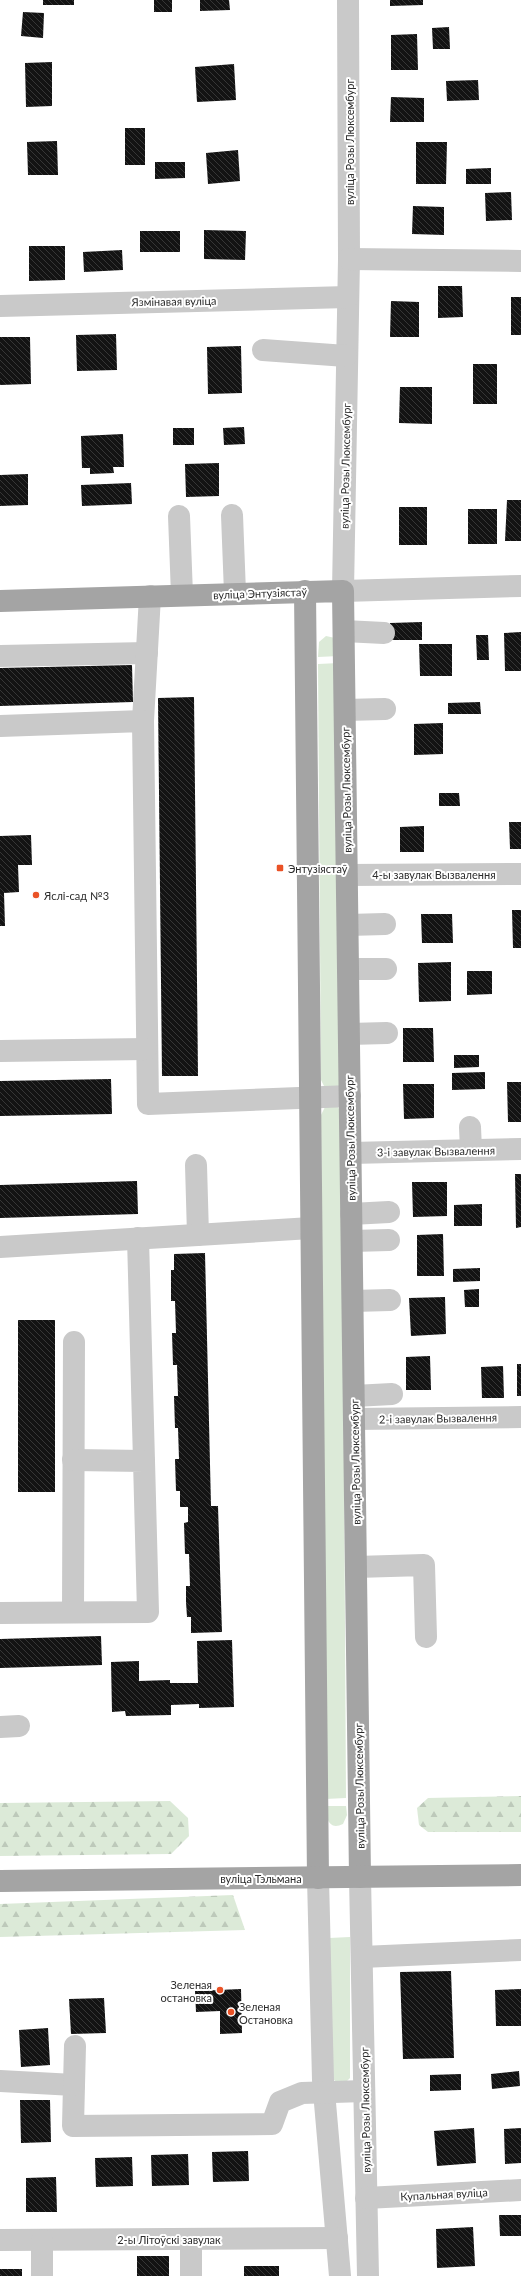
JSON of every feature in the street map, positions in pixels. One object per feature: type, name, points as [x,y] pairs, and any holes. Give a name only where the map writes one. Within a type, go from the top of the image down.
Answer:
[{"type":"main road","name":"вуліца Энтузіястаў","points":[[0,601],[343,590]]},
{"type":"main road","name":"вуліца Розы Люксембург","points":[[343,590],[360,1877]]},
{"type":"main road","points":[[305,591],[318,1878]]},
{"type":"main road","name":"вуліца Тэльмана","points":[[0,1881],[521,1875]]},
{"type":"street","name":"вуліца Розы Люксембург","points":[[343,590],[346,356],[349,259],[348,0]]},
{"type":"street","points":[[349,259],[521,261]]},
{"type":"street","name":"Язмінавая вуліца","points":[[0,306],[100,310],[348,297]]},
{"type":"street","points":[[263,350],[346,356]]},
{"type":"street","points":[[232,514],[235,593]]},
{"type":"street","points":[[179,516],[182,595]]},
{"type":"street","name":"вуліца Энтузіястаў","points":[[343,590],[521,586]]},
{"type":"street","points":[[150,596],[143,722],[146,1049],[148,1104],[310,1096],[350,1096]]},
{"type":"street","points":[[344,631],[384,633]]},
{"type":"street","points":[[0,656],[147,653]]},
{"type":"street","points":[[345,710],[385,709]]},
{"type":"street","points":[[0,726],[143,722]]},
{"type":"street","name":"4-ы завулак Вызвалення","points":[[347,875],[521,874]]},
{"type":"street","points":[[348,925],[385,924]]},
{"type":"street","points":[[348,969],[386,969]]},
{"type":"street","points":[[349,1034],[386,1033]]},
{"type":"street","points":[[0,1051],[146,1049]]},
{"type":"street","points":[[470,1127],[471,1150]]},
{"type":"street","name":"3-і завулак Вызвалення","points":[[351,1153],[521,1149]]},
{"type":"street","points":[[196,1165],[198,1235]]},
{"type":"street","points":[[351,1214],[389,1212]]},
{"type":"street","points":[[0,1247],[311,1228]]},
{"type":"street","points":[[0,1613],[148,1612],[138,1238]]},
{"type":"street","points":[[352,1240],[389,1240]]},
{"type":"street","points":[[353,1301],[390,1300]]},
{"type":"street","points":[[73,1612],[74,1342]]},
{"type":"street","points":[[354,1396],[392,1394]]},
{"type":"street","name":"2-і завулак Вызвалення","points":[[354,1419],[521,1417]]},
{"type":"street","points":[[73,1460],[144,1461]]},
{"type":"street","points":[[356,1566],[424,1565],[426,1637]]},
{"type":"street","name":"вуліца Розы Люксембург","points":[[360,1877],[368,2276]]},
{"type":"street","points":[[318,1878],[323,2080],[326,2092],[340,2276]]},
{"type":"street","points":[[362,1957],[521,1950]]},
{"type":"street","points":[[75,2046],[73,2126],[272,2124],[280,2102],[302,2093],[364,2090]]},
{"type":"street","points":[[0,2081],[74,2085]]},
{"type":"street","name":"Купальная вуліца","points":[[366,2198],[521,2190]]},
{"type":"street","name":"2-ы Літоўскі завулак","points":[[0,2240],[337,2238]]},
{"type":"street","points":[[191,2239],[191,2276]]},
{"type":"street","points":[[42,2240],[42,2276]]},
{"type":"green space","points":[[326,636],[335,638],[339,656],[318,657],[319,642]]},
{"type":"green space","points":[[339,663],[342,1079],[338,1088],[325,1088],[321,1080],[318,664]]},
{"type":"green space","points":[[325,1107],[338,1107],[342,1115],[346,1798],[325,1799],[321,1115]]},
{"type":"green space","points":[[521,1796],[521,1832],[428,1832],[419,1825],[417,1808],[428,1798]]},
{"type":"green space","points":[[170,1801],[188,1818],[189,1836],[171,1854],[0,1856],[0,1803]]},
{"type":"green space","points":[[326,1806],[346,1806],[347,1815],[343,1824],[334,1826],[329,1822],[327,1818]]},
{"type":"green space","points":[[233,1895],[245,1930],[0,1937],[0,1904]]},
{"type":"green space","points":[[350,1937],[350,2078],[344,2084],[339,2084],[333,2079],[329,1938]]},
{"type":"building","points":[[43,0],[74,0],[74,5],[43,5]]},
{"type":"building","points":[[154,0],[172,0],[172,12],[154,12]]},
{"type":"building","points":[[200,0],[229,0],[230,10],[200,11]]},
{"type":"building","points":[[390,0],[423,0],[423,5],[390,6]]},
{"type":"building","points":[[23,12],[44,13],[43,38],[21,36]]},
{"type":"building","points":[[449,27],[450,49],[433,49],[432,28]]},
{"type":"building","points":[[417,34],[418,70],[391,70],[391,35]]},
{"type":"building","points":[[52,62],[52,106],[26,107],[25,63]]},
{"type":"building","points":[[234,64],[236,100],[197,102],[195,67]]},
{"type":"building","points":[[478,80],[479,100],[447,101],[446,81]]},
{"type":"building","points":[[391,97],[424,98],[424,122],[390,122]]},
{"type":"building","points":[[125,128],[145,128],[145,165],[125,165]]},
{"type":"building","points":[[57,141],[58,175],[28,175],[27,142]]},
{"type":"building","points":[[416,142],[447,142],[446,184],[416,184]]},
{"type":"building","points":[[238,150],[240,181],[208,184],[206,153]]},
{"type":"building","points":[[155,162],[185,162],[185,178],[155,179]]},
{"type":"building","points":[[491,168],[491,184],[466,184],[466,169]]},
{"type":"building","points":[[511,192],[512,220],[486,221],[485,193]]},
{"type":"building","points":[[413,206],[444,207],[444,235],[412,234]]},
{"type":"building","points":[[204,230],[246,231],[245,260],[204,259]]},
{"type":"building","points":[[140,231],[180,231],[180,252],[140,252]]},
{"type":"building","points":[[29,246],[65,246],[65,280],[29,281]]},
{"type":"building","points":[[122,250],[123,270],[84,272],[83,252]]},
{"type":"building","points":[[438,286],[462,286],[463,317],[438,318]]},
{"type":"building","points":[[511,297],[521,297],[521,335],[511,335]]},
{"type":"building","points":[[391,301],[419,302],[419,337],[390,337]]},
{"type":"building","points":[[116,334],[117,370],[77,371],[76,335]]},
{"type":"building","points":[[0,337],[30,337],[31,384],[0,385]]},
{"type":"building","points":[[241,346],[242,393],[208,394],[207,347]]},
{"type":"building","points":[[473,364],[497,364],[497,404],[473,404]]},
{"type":"building","points":[[400,387],[432,387],[432,424],[399,423]]},
{"type":"building","points":[[244,427],[245,444],[224,445],[223,428]]},
{"type":"building","points":[[173,428],[194,428],[194,445],[173,445]]},
{"type":"building","points":[[123,434],[124,467],[113,467],[114,473],[90,474],[90,468],[82,468],[81,436]]},
{"type":"building","points":[[219,463],[219,496],[186,497],[185,464]]},
{"type":"building","points":[[28,474],[28,505],[0,506],[0,475]]},
{"type":"building","points":[[131,483],[132,504],[82,506],[81,485]]},
{"type":"building","points":[[507,500],[521,500],[521,541],[505,541]]},
{"type":"building","points":[[399,507],[427,507],[427,545],[399,545]]},
{"type":"building","points":[[468,509],[497,509],[497,544],[468,544]]},
{"type":"building","points":[[422,622],[422,640],[390,640],[390,623]]},
{"type":"building","points":[[521,632],[521,671],[505,671],[504,633]]},
{"type":"building","points":[[476,635],[488,635],[489,660],[477,660]]},
{"type":"building","points":[[419,644],[452,644],[452,676],[420,676]]},
{"type":"building","points":[[132,665],[133,702],[0,706],[0,668]]},
{"type":"building","points":[[194,697],[198,1076],[162,1076],[158,698]]},
{"type":"building","points":[[480,702],[481,714],[448,714],[448,703]]},
{"type":"building","points":[[443,723],[443,754],[414,755],[414,724]]},
{"type":"building","points":[[439,793],[459,793],[460,806],[439,806]]},
{"type":"building","points":[[509,822],[521,822],[521,849],[510,849]]},
{"type":"building","points":[[424,826],[424,852],[400,852],[400,827]]},
{"type":"building","points":[[31,835],[32,865],[18,865],[19,892],[4,893],[5,926],[0,926],[0,836]]},
{"type":"building","points":[[512,910],[521,910],[521,948],[513,948]]},
{"type":"building","points":[[421,914],[452,914],[453,943],[422,943]]},
{"type":"building","points":[[451,962],[451,1001],[419,1002],[418,963]]},
{"type":"building","points":[[467,971],[492,971],[492,994],[467,995]]},
{"type":"building","points":[[403,1028],[433,1028],[434,1062],[403,1062]]},
{"type":"building","points":[[454,1055],[479,1055],[479,1067],[454,1068]]},
{"type":"building","points":[[485,1072],[485,1089],[452,1090],[452,1073]]},
{"type":"building","points":[[111,1079],[112,1114],[0,1116],[0,1081]]},
{"type":"building","points":[[507,1082],[521,1082],[521,1122],[508,1122]]},
{"type":"building","points":[[403,1084],[434,1084],[434,1118],[404,1119]]},
{"type":"building","points":[[515,1174],[521,1174],[521,1227],[516,1228]]},
{"type":"building","points":[[137,1181],[138,1214],[0,1218],[0,1185]]},
{"type":"building","points":[[412,1182],[447,1182],[447,1216],[413,1217]]},
{"type":"building","points":[[482,1204],[482,1226],[454,1226],[454,1205]]},
{"type":"building","points":[[443,1234],[444,1276],[417,1276],[417,1235]]},
{"type":"building","points":[[205,1253],[211,1506],[218,1506],[222,1632],[191,1633],[191,1617],[187,1617],[186,1602],[186,1586],[190,1586],[189,1554],[185,1554],[184,1523],[188,1522],[188,1507],[180,1507],[180,1491],[176,1491],[175,1459],[179,1459],[178,1428],[175,1428],[174,1396],[178,1396],[177,1365],[173,1365],[172,1333],[176,1333],[175,1301],[171,1301],[171,1270],[174,1270],[174,1254]]},
{"type":"building","points":[[480,1268],[480,1281],[453,1282],[453,1269]]},
{"type":"building","points":[[479,1289],[479,1307],[465,1307],[464,1290]]},
{"type":"building","points":[[445,1297],[446,1334],[411,1336],[409,1298]]},
{"type":"building","points":[[18,1320],[55,1320],[55,1492],[18,1492]]},
{"type":"building","points":[[430,1356],[431,1390],[406,1390],[406,1357]]},
{"type":"building","points":[[517,1364],[521,1364],[521,1396],[517,1396]]},
{"type":"building","points":[[503,1366],[504,1398],[482,1398],[481,1367]]},
{"type":"building","points":[[101,1636],[102,1665],[0,1668],[0,1639]]},
{"type":"building","points":[[232,1640],[234,1707],[199,1708],[199,1704],[171,1705],[171,1715],[126,1716],[125,1711],[112,1712],[111,1662],[139,1661],[139,1681],[170,1680],[170,1683],[198,1683],[197,1641]]},
{"type":"building","points":[[451,1971],[454,2058],[403,2059],[400,1972]]},
{"type":"building","name":"Зеленая Остановка","points":[[241,1989],[242,2033],[220,2034],[220,2011],[196,2012],[195,1991]]},
{"type":"building","points":[[521,1989],[521,2026],[496,2026],[495,1990]]},
{"type":"building","points":[[104,1998],[106,2033],[71,2034],[69,1999]]},
{"type":"building","points":[[48,2028],[50,2065],[21,2067],[19,2030]]},
{"type":"building","points":[[519,2071],[520,2086],[492,2089],[491,2074]]},
{"type":"building","points":[[461,2074],[461,2090],[430,2091],[430,2075]]},
{"type":"building","points":[[20,2100],[50,2100],[51,2142],[21,2143]]},
{"type":"building","points":[[474,2128],[476,2163],[437,2166],[434,2131]]},
{"type":"building","points":[[521,2128],[521,2163],[505,2164],[504,2129]]},
{"type":"building","points":[[248,2151],[249,2181],[213,2182],[212,2152]]},
{"type":"building","points":[[188,2154],[189,2185],[152,2186],[151,2155]]},
{"type":"building","points":[[132,2157],[133,2186],[96,2187],[95,2158]]},
{"type":"building","points":[[56,2177],[57,2212],[26,2212],[26,2178]]},
{"type":"building","points":[[499,2215],[521,2215],[521,2236],[500,2236]]},
{"type":"building","points":[[473,2227],[475,2266],[437,2268],[436,2229]]},
{"type":"building","points":[[137,2256],[169,2256],[169,2276],[137,2276]]},
{"type":"building","points":[[244,2266],[279,2266],[279,2276],[244,2276]]},
{"type":"building","points":[[0,2269],[22,2269],[22,2276],[0,2276]]},
{"type":"place","name":"Энтузіястаў","points":[[280,868]]},
{"type":"place","name":"Яслі-сад №3","points":[[36,895]]},
{"type":"place","name":"Зеленая остановка","points":[[220,1990]]},
{"type":"place","name":"Зеленая Остановка","points":[[231,2012]]}]
